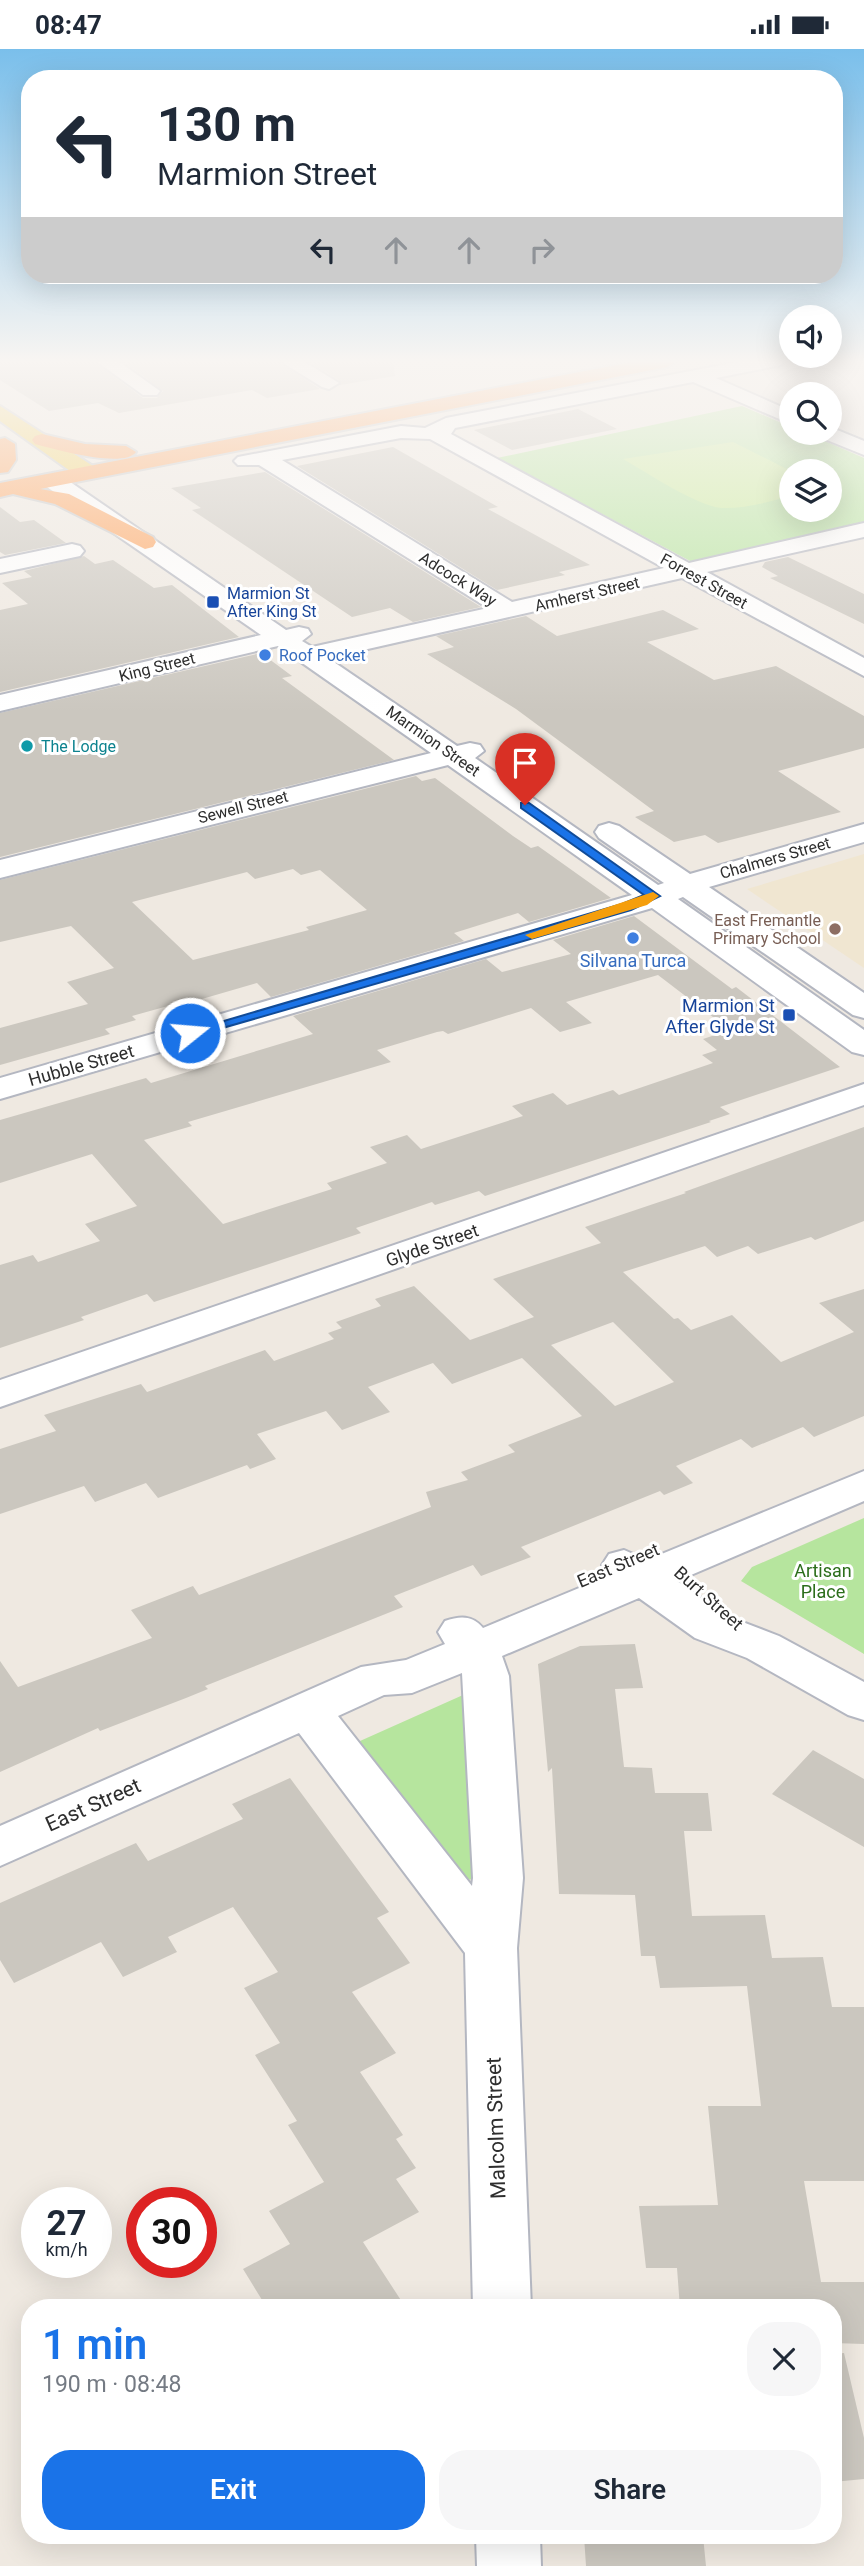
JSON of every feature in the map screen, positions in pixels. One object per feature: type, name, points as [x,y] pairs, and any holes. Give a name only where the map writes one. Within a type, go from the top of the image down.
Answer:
[{"type":"highway","points":[[0,491],[36,478]]},
{"type":"highway","points":[[121,488],[129,478]]},
{"type":"highway","points":[[0,491],[36,493],[61,499],[145,542]]},
{"type":"street","name":"Marmion Street","points":[[51,478],[284,637],[340,648],[394,685]]},
{"type":"street","points":[[102,478],[121,488]]},
{"type":"street","name":"Adcock Way","points":[[285,478],[510,611]]},
{"type":"street","name":"Forrest Street","points":[[518,478],[864,668]]},
{"type":"street","name":"Amherst Street","points":[[340,648],[864,530]]},
{"type":"street","points":[[0,566],[72,551]]},
{"type":"street","name":"Marmion Street","points":[[229,571],[312,643],[454,756],[864,1045]]},
{"type":"street","name":"King Street","points":[[0,703],[284,637]]},
{"type":"street","name":"Marmion Street","points":[[457,728],[491,751]]},
{"type":"street","name":"Sewell Street","points":[[0,869],[454,756],[491,751]]},
{"type":"street","points":[[584,815],[864,1008]]},
{"type":"street","name":"Chalmers Street","points":[[686,885],[864,833]]},
{"type":"street","name":"Hubble Street","points":[[0,1089],[589,918],[686,885]]},
{"type":"street","name":"Glyde Street","points":[[0,1394],[864,1094]]},
{"type":"street","name":"East Street","points":[[648,1564],[864,1460]]},
{"type":"street","name":"East Street","points":[[0,1847],[377,1679],[412,1676],[468,1640],[648,1564],[864,1485]]},
{"type":"street","name":"Burt Street","points":[[648,1564],[711,1627],[763,1647],[864,1703]]},
{"type":"street","name":"Malcolm Street","points":[[468,1640],[485,1676],[498,1878],[491,1948],[502,2299]]},
{"type":"street","points":[[307,1710],[491,1948]]},
{"type":"street","points":[[508,2544],[509,2566]]},
{"type":"shaded area","name":"East Fremantle Primary School","points":[[864,854],[864,968],[747,889]]},
{"type":"green space","points":[[535,478],[779,478],[779,522],[842,522],[842,478],[864,478],[864,522],[692,562]]},
{"type":"green space","points":[[655,478],[779,478],[779,498],[748,506],[721,508],[686,495]]},
{"type":"green space","name":"Artisan Place","points":[[864,1518],[864,1654],[741,1581],[752,1567]]},
{"type":"green space","points":[[463,1695],[471,1696],[476,1878],[464,1881],[357,1749],[360,1741]]},
{"type":"building","points":[[227,478],[275,478],[481,607],[413,622],[390,608],[352,617],[192,510],[201,508],[171,488]]},
{"type":"building","points":[[317,478],[448,478],[498,507],[488,509],[590,565],[559,572],[565,575],[497,590]]},
{"type":"building","points":[[0,507],[20,522],[34,520],[66,543],[5,555],[0,552]]},
{"type":"building","points":[[84,556],[95,564],[113,560],[154,588],[172,585],[239,637],[0,692],[0,610],[28,604],[2,583],[32,577],[24,571]]},
{"type":"building","points":[[788,557],[864,594],[864,624],[770,578],[778,576],[762,567],[765,562]]},
{"type":"building","points":[[663,610],[699,629],[647,642],[714,680],[776,666],[864,716],[864,748],[778,771],[841,812],[718,843],[705,835],[674,842],[635,817],[654,811],[516,709],[427,654],[454,647],[436,636],[526,616],[557,636]]},
{"type":"building","points":[[261,653],[292,676],[282,678],[394,760],[0,857],[0,713]]},
{"type":"building","points":[[416,776],[422,781],[435,778],[513,836],[531,848],[538,846],[611,898],[529,922],[518,913],[454,933],[464,941],[271,997],[257,983],[195,1001],[193,999],[132,1016],[136,1020],[105,1029],[110,1034],[0,1065],[0,1028],[88,1004],[67,982],[114,968],[71,926],[0,942],[0,880]],"holes":[[[293,869],[301,875],[320,870],[367,910],[306,927],[309,930],[193,960],[132,902],[247,872],[255,879]]]},
{"type":"building","points":[[634,916],[732,989],[736,987],[840,1067],[720,1107],[730,1114],[709,1121],[711,1122],[485,1196],[479,1191],[435,1205],[432,1202],[356,1228],[361,1233],[299,1254],[154,1302],[147,1294],[81,1317],[84,1320],[0,1348],[0,1265],[33,1255],[38,1262],[100,1241],[85,1224],[137,1206],[92,1154],[0,1183],[0,1120],[146,1078],[151,1083],[313,1034],[293,1016],[486,959],[502,972],[571,954],[553,940]],"holes":[[[658,975],[726,1027],[710,1032],[715,1035],[703,1039],[717,1050],[702,1055],[713,1063],[619,1095],[613,1090],[567,1105],[553,1093],[512,1106],[523,1116],[421,1149],[407,1135],[370,1147],[387,1163],[327,1183],[332,1189],[223,1224],[144,1140],[192,1126],[188,1122],[391,1062],[377,1050],[437,1032],[448,1034],[531,1008],[560,1032],[592,1023],[566,1002]]]},
{"type":"building","points":[[864,1127],[864,1221],[815,1240],[811,1237],[758,1254],[748,1246],[717,1257],[705,1246],[623,1272],[674,1319],[678,1318],[691,1330],[732,1315],[781,1362],[854,1332],[819,1303],[864,1289],[864,1416],[814,1437],[803,1427],[752,1448],[741,1439],[676,1466],[693,1483],[664,1495],[660,1491],[521,1547],[531,1557],[481,1576],[473,1565],[394,1596],[403,1607],[205,1686],[208,1689],[186,1698],[100,1731],[98,1728],[0,1772],[0,1661],[18,1687],[152,1638],[131,1610],[193,1586],[199,1595],[431,1507],[426,1492],[468,1480],[461,1472],[515,1452],[508,1445],[582,1416],[522,1358],[452,1384],[433,1363],[368,1387],[390,1412],[342,1430],[326,1411],[257,1434],[276,1459],[250,1469],[247,1465],[158,1498],[146,1483],[95,1502],[84,1486],[0,1514],[0,1449],[56,1431],[44,1415],[141,1384],[147,1392],[265,1350],[274,1361],[334,1339],[328,1333],[342,1328],[336,1322],[381,1306],[375,1299],[414,1286],[470,1340],[534,1317],[493,1279],[601,1243],[585,1227],[686,1193],[684,1192]],"holes":[[[613,1322],[674,1382],[615,1406],[551,1345]]]},
{"type":"building","points":[[635,1644],[643,1688],[615,1689],[624,1767],[652,1768],[655,1793],[708,1793],[712,1831],[684,1831],[692,1916],[765,1915],[772,1958],[823,1957],[832,2007],[864,2007],[864,2181],[804,2181],[821,2282],[864,2282],[864,2344],[842,2343],[842,2299],[679,2299],[677,2268],[646,2268],[639,2206],[718,2205],[708,2106],[761,2106],[747,1986],[660,1988],[655,1956],[641,1956],[635,1895],[559,1894],[552,1768],[548,1772],[538,1664],[580,1646]]},
{"type":"building","points":[[813,1750],[864,1779],[864,1847],[772,1794]]},
{"type":"building","points":[[290,1778],[389,1912],[377,1918],[410,1963],[352,1992],[396,2053],[360,2072],[403,2135],[396,2139],[416,2168],[396,2179],[419,2212],[363,2242],[400,2299],[261,2299],[243,2269],[290,2244],[269,2211],[324,2182],[288,2125],[297,2121],[255,2055],[280,2043],[244,1988],[278,1972],[233,1907],[168,1937],[177,1952],[123,1977],[101,1942],[14,1983],[0,1960],[0,1903],[136,1843],[148,1861],[243,1819],[232,1804]]},
{"type":"building","points":[[842,2353],[864,2438],[864,2479],[842,2481]]},
{"type":"building","points":[[585,2544],[704,2544],[706,2566],[586,2566]]},
{"type":"slow traffic","points":[[532,935],[642,902],[653,896]]},
{"type":"place","name":"Marmion St After King St","points":[[213,602]]},
{"type":"place","name":"Roof Pocket","points":[[265,655]]},
{"type":"place","name":"The Lodge","points":[[27,746]]},
{"type":"place","name":"East Fremantle Primary School","points":[[835,929]]},
{"type":"place","name":"Silvana Turca","points":[[633,938]]},
{"type":"place","name":"Marmion St After Glyde St","points":[[789,1015]]},
{"type":"route","points":[[190,1033],[626,907],[653,896],[525,805]]}]
